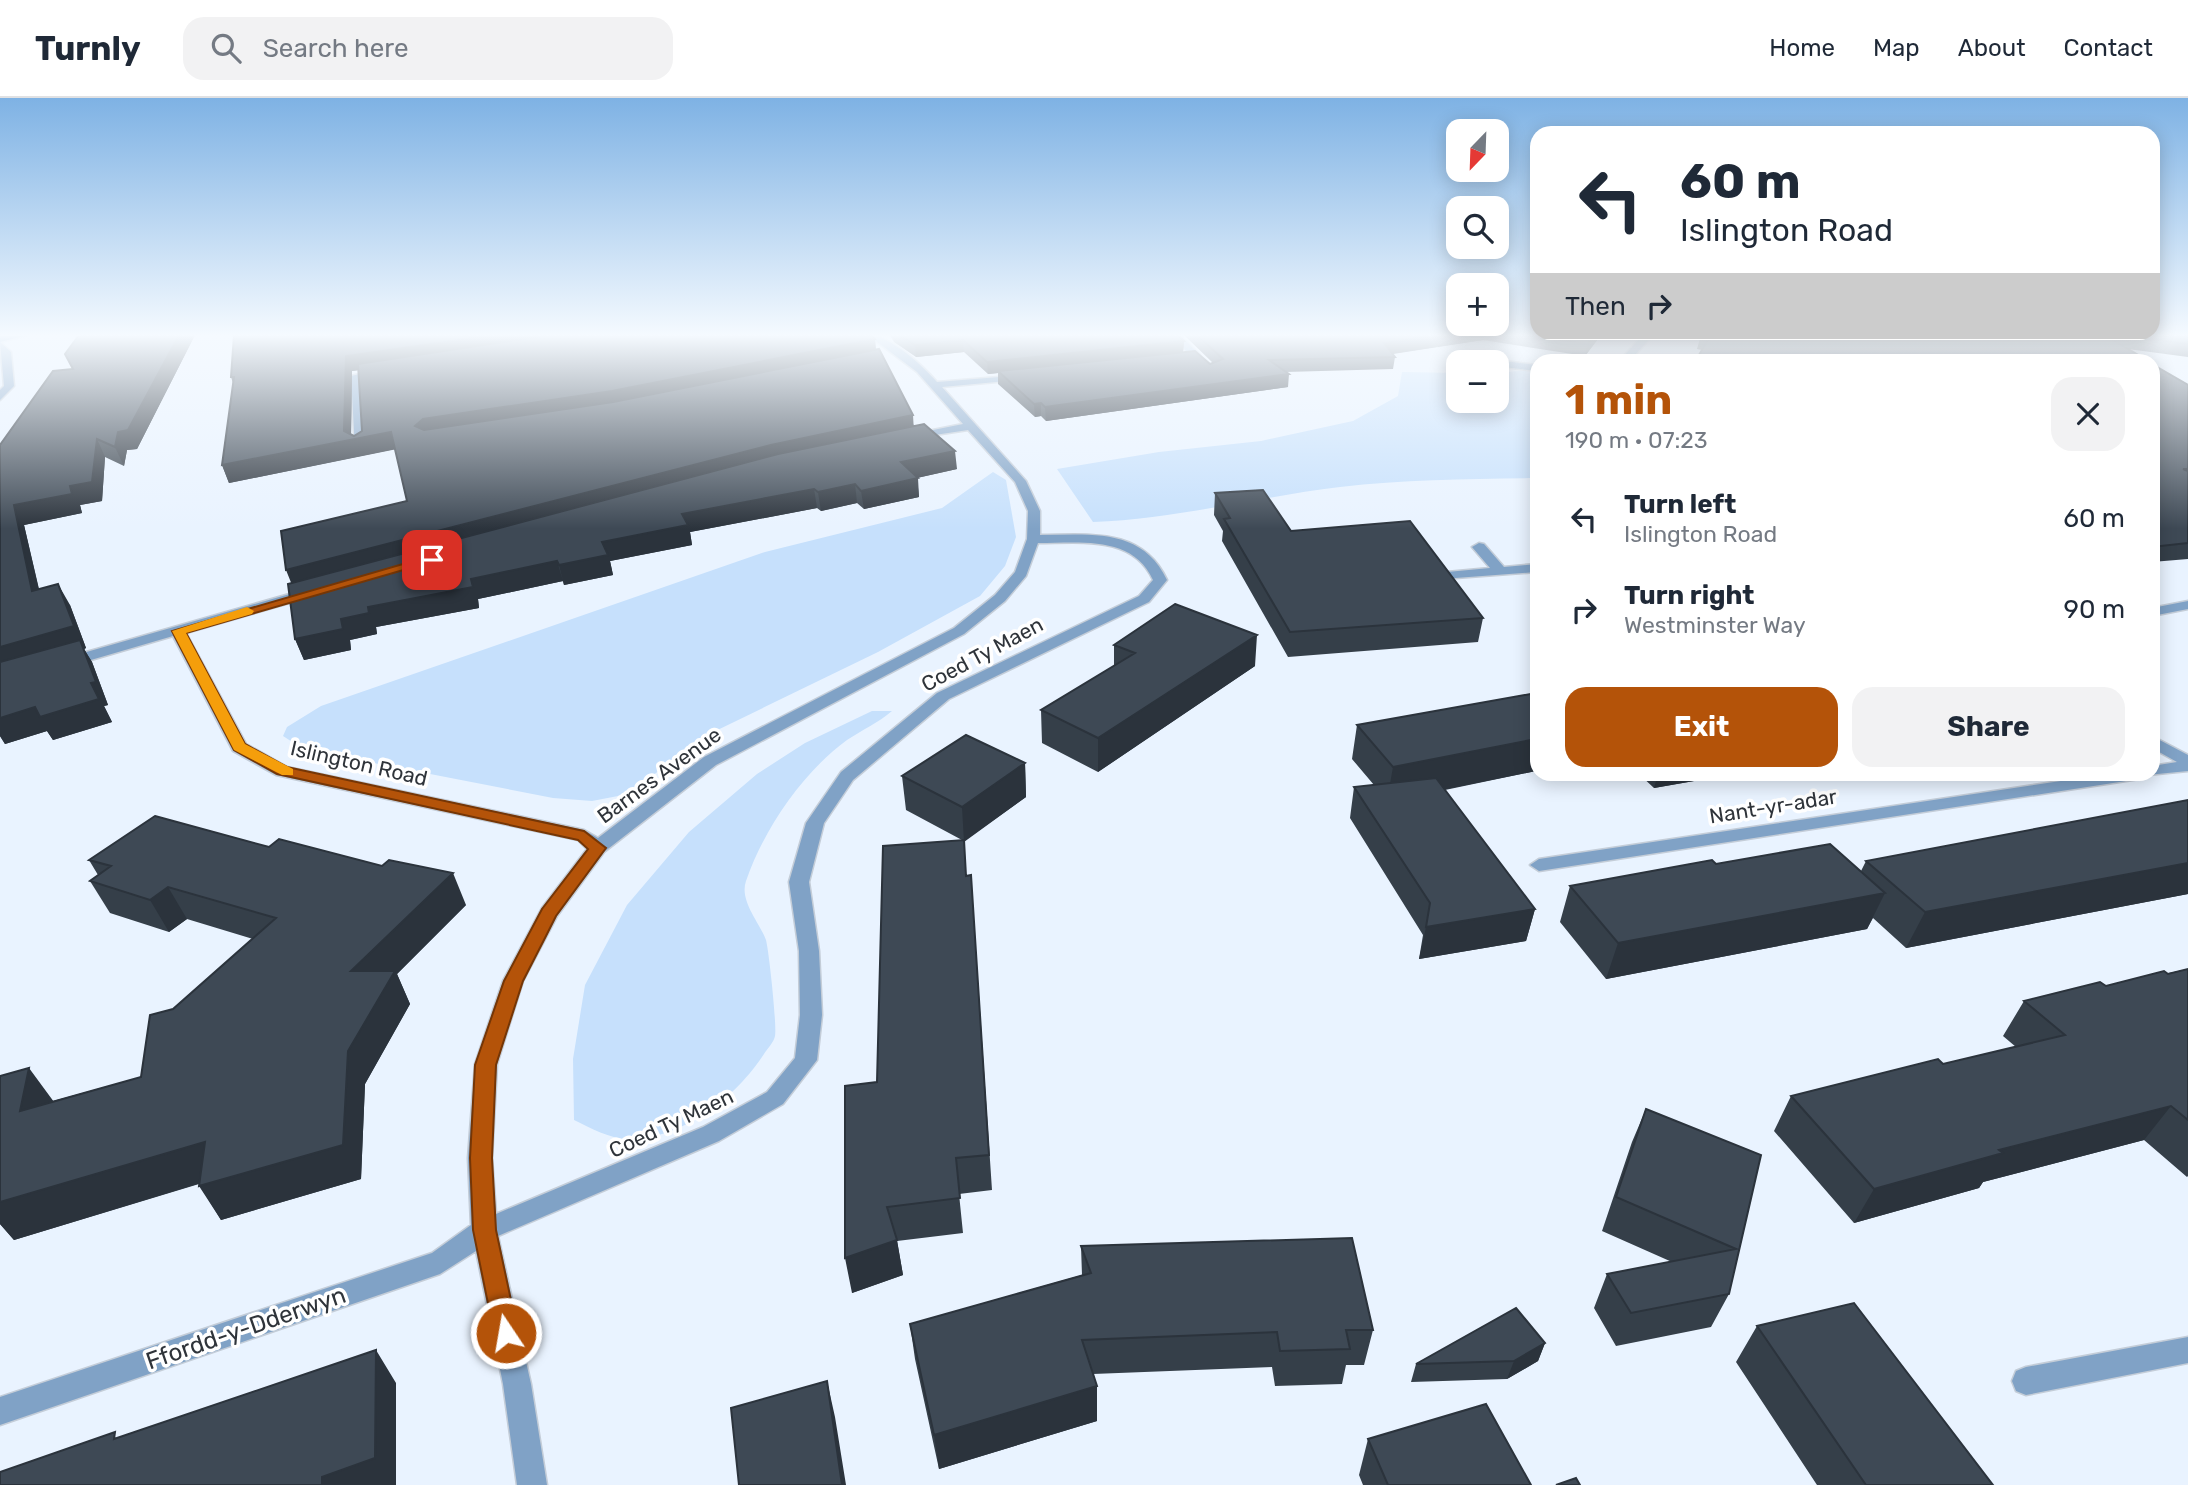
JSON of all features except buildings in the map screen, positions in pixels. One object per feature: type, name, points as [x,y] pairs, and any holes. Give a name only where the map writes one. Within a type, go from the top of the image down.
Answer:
[{"type":"street","points":[[356,400],[359,448]]},
{"type":"street","name":"Barnes Avenue","points":[[532,1485],[517,1384],[484,1230],[481,1158],[486,1065],[513,981],[548,913],[597,848],[710,761],[958,631],[1000,598],[1021,573],[1033,538],[1034,511],[1020,481],[948,400]]},
{"type":"street","points":[[891,442],[971,426]]},
{"type":"street","name":"Coed Ty Maen","points":[[484,1230],[711,1135],[775,1098],[806,1059],[811,1015],[809,951],[799,882],[815,823],[847,776],[943,696],[1144,599],[1160,580],[1157,568],[1136,547],[1102,541],[1033,538]]},
{"type":"street","points":[[1479,547],[1500,571]]},
{"type":"street","points":[[1447,576],[1530,568]]},
{"type":"street","points":[[51,666],[325,589]]},
{"type":"street","points":[[2160,610],[2188,605]]},
{"type":"street","name":"Islington Road","points":[[178,631],[239,747],[282,771],[584,836],[597,848]]},
{"type":"street","points":[[2160,746],[2188,764]]},
{"type":"street","points":[[2160,769],[2188,764]]},
{"type":"street","name":"Nant-yr-adar","points":[[1539,865],[2093,781]]},
{"type":"street","name":"Ffordd-y-Dderwyn","points":[[0,1411],[440,1262],[484,1230]]},
{"type":"street","points":[[2026,1381],[2188,1350]]},
{"type":"shaded area","points":[[1391,400],[1446,400],[1446,413],[1509,413],[1509,400],[1530,400],[1530,478],[1364,484],[1155,517],[1093,522],[1057,469],[1159,452],[1261,441],[1353,421]]},
{"type":"shaded area","points":[[993,472],[1006,480],[1016,537],[1005,566],[980,596],[878,652],[701,738],[638,787],[618,796],[592,801],[553,798],[317,752],[300,747],[283,736],[287,727],[321,706],[765,552],[942,508]]},
{"type":"shaded area","points":[[872,711],[892,711],[830,753],[800,785],[774,822],[746,881],[745,896],[766,940],[775,1029],[773,1041],[752,1070],[723,1100],[706,1113],[669,1132],[622,1139],[574,1120],[573,1059],[585,985],[627,905],[689,832],[757,774],[805,743]]},
{"type":"slow traffic","points":[[247,611],[178,631],[239,747],[287,772]]},
{"type":"route","points":[[432,560],[178,631],[239,747],[282,771],[584,836],[597,848],[548,913],[513,981],[486,1065],[481,1158],[484,1230],[506,1333]]}]
